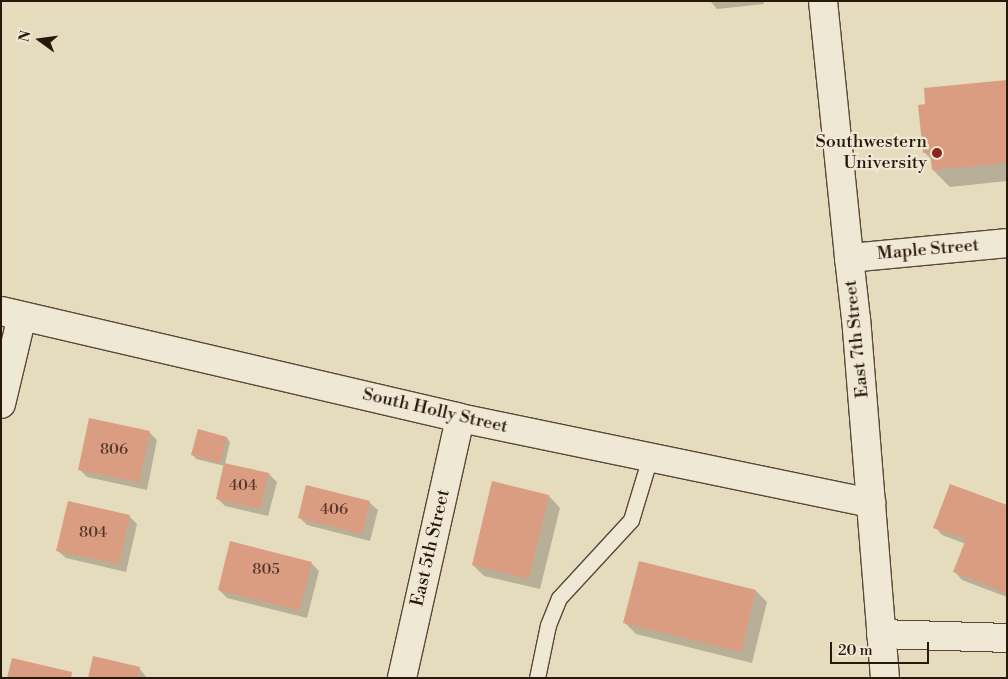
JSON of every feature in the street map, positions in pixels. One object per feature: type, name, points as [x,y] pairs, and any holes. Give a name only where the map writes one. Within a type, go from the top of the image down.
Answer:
[{"type":"street","name":"East 7th Street","points":[[823,1],[849,258],[885,678]]},
{"type":"street","name":"Maple Street","points":[[849,258],[1007,243]]},
{"type":"street","name":"South Holly Street","points":[[12,314],[460,418],[871,503]]},
{"type":"street","points":[[1,404],[12,314]]},
{"type":"street","name":"East 5th Street","points":[[402,678],[460,418]]},
{"type":"street","points":[[881,634],[1007,638]]},
{"type":"lane","points":[[537,678],[548,625],[559,598],[631,520],[650,457]]},
{"type":"building","points":[[1007,80],[1007,163],[932,170],[930,152],[923,153],[918,105],[925,104],[924,88]]},
{"type":"building","points":[[89,418],[150,431],[139,482],[78,470]]},
{"type":"building","points":[[198,429],[227,437],[220,463],[191,455]]},
{"type":"building","points":[[224,463],[269,473],[260,509],[216,499]]},
{"type":"building","points":[[492,481],[549,495],[529,579],[472,565]]},
{"type":"building","points":[[950,484],[1007,505],[1007,593],[953,572],[966,539],[933,528]]},
{"type":"building","points":[[306,485],[370,501],[362,534],[298,518]]},
{"type":"building","points":[[68,501],[130,515],[119,564],[56,551]]},
{"type":"building","points":[[230,541],[312,562],[299,611],[218,590]]},
{"type":"building","points":[[639,561],[756,590],[741,652],[623,623]]},
{"type":"building","points":[[93,656],[140,667],[138,678],[88,678]]},
{"type":"building","points":[[12,658],[72,672],[71,678],[7,678]]},
{"type":"place","name":"Southwestern University","points":[[937,153]]}]
